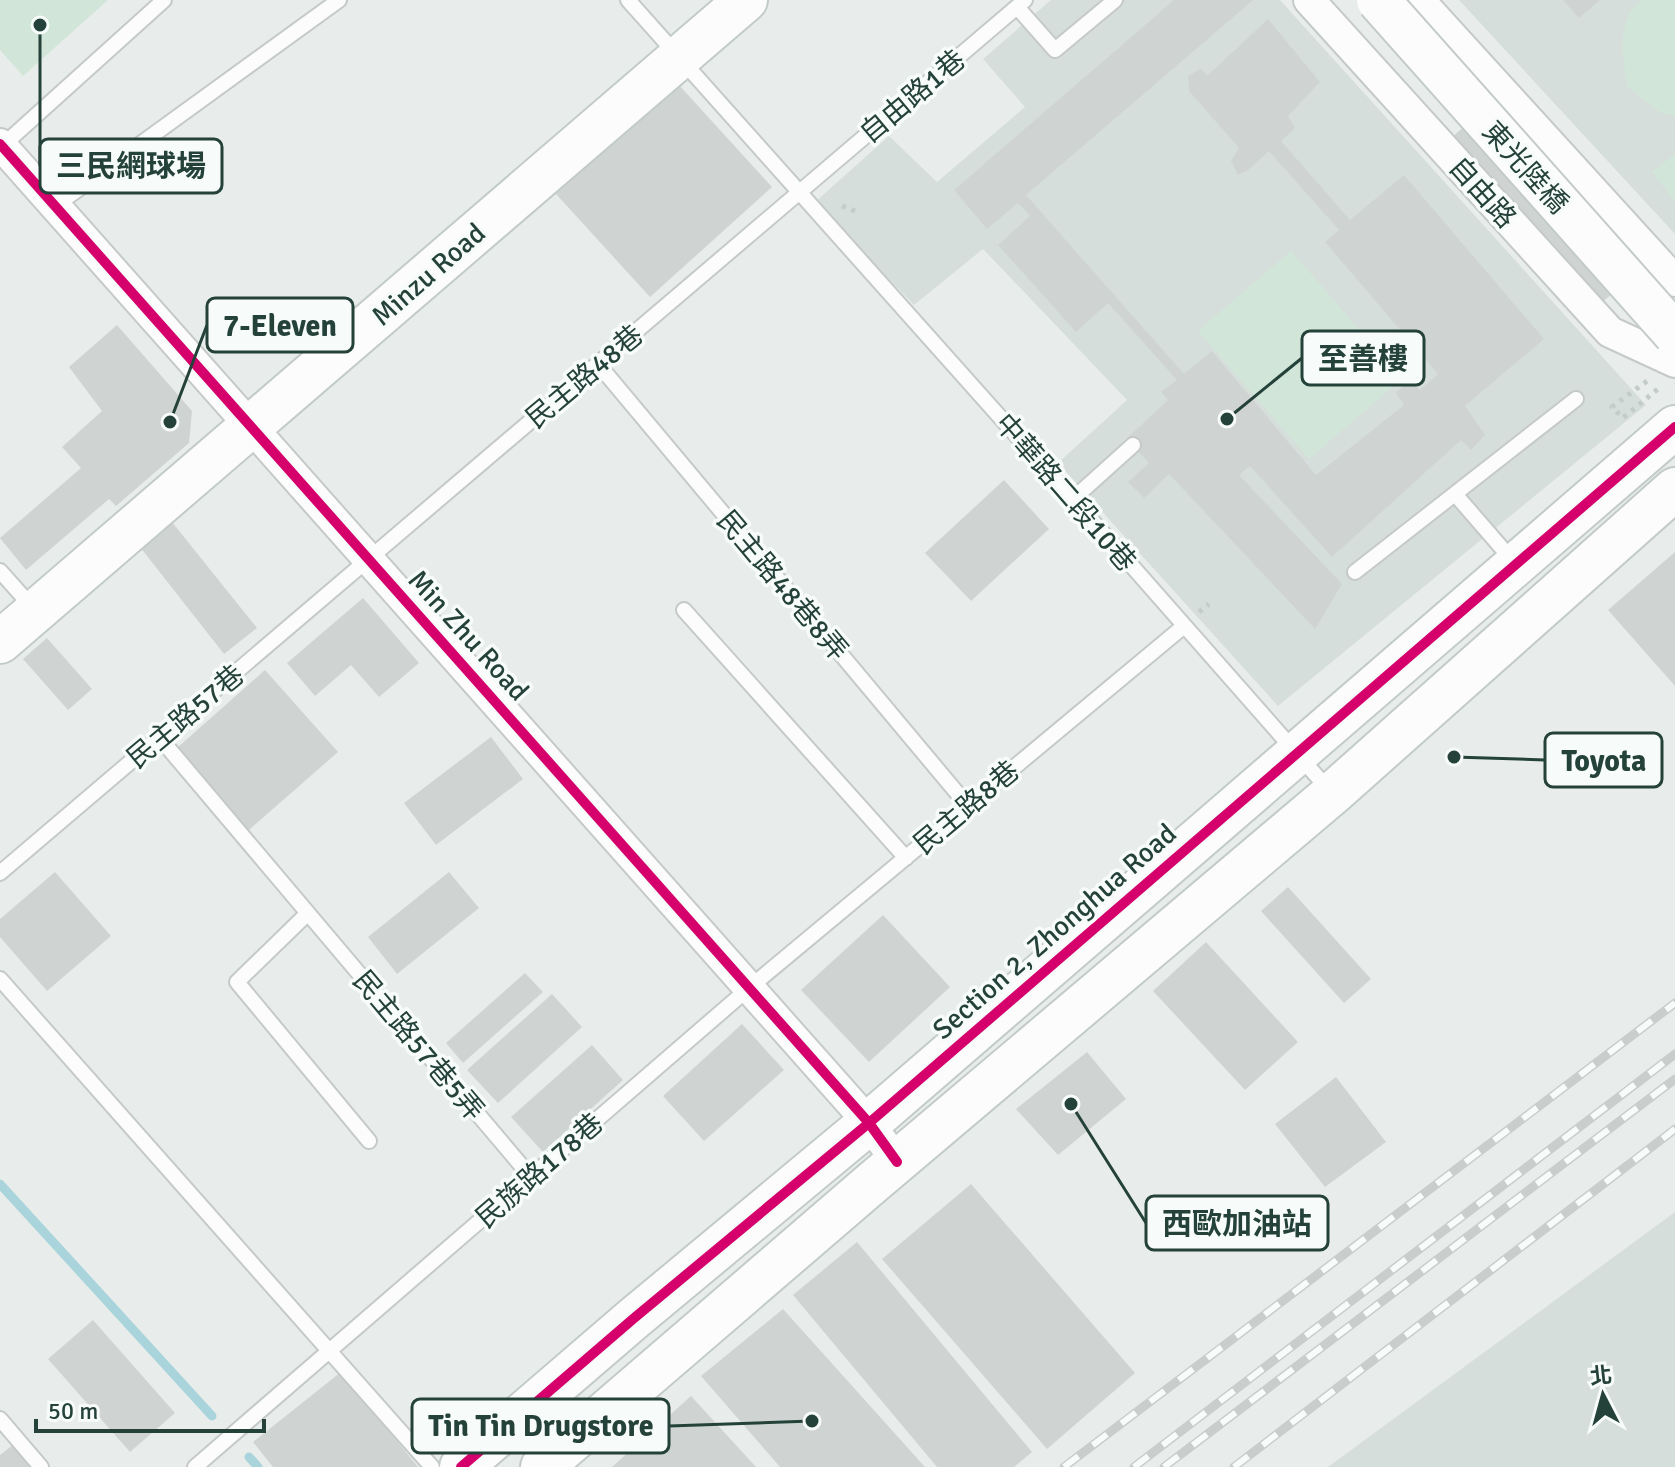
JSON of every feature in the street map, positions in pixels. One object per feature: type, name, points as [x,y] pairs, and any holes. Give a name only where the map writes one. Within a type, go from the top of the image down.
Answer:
[{"type":"street","name":"Minzu Road","points":[[0,642],[746,0]]},
{"type":"street","name":"自由路","points":[[1309,0],[1610,332],[1674,361]]},
{"type":"street","name":"東光陸橋","points":[[1378,0],[1675,334]]},
{"type":"street","points":[[1419,0],[1675,281]]},
{"type":"street","name":"Min Zhu Road","points":[[0,147],[869,1123],[897,1162]]},
{"type":"street","name":"Section 2, Zhonghua Road","points":[[461,1467],[869,1123],[1675,427]]},
{"type":"street","points":[[542,1467],[1332,794],[1675,489]]},
{"type":"lane","points":[[0,147],[164,0]]},
{"type":"lane","points":[[55,206],[339,0]]},
{"type":"lane","name":"中華路二段10巷","points":[[628,0],[1332,794]]},
{"type":"lane","points":[[1021,3],[1055,50],[1115,0]]},
{"type":"lane","name":"自由路1巷","points":[[799,193],[1021,3]]},
{"type":"lane","name":"民主路48巷","points":[[369,559],[799,193]]},
{"type":"lane","name":"民主路48巷8弄","points":[[598,364],[968,806]]},
{"type":"lane","points":[[1355,572],[1576,399]]},
{"type":"lane","points":[[1073,499],[1133,445]]},
{"type":"lane","points":[[1455,494],[1516,564]]},
{"type":"lane","name":"民主路57巷","points":[[0,873],[369,559]]},
{"type":"lane","points":[[0,571],[36,611]]},
{"type":"lane","points":[[684,610],[906,858]]},
{"type":"lane","name":"民主路8巷","points":[[749,988],[1184,626]]},
{"type":"lane","name":"民主路57巷5弄","points":[[159,737],[531,1177]]},
{"type":"lane","points":[[308,913],[237,982],[369,1141]]},
{"type":"lane","points":[[0,979],[432,1467]]},
{"type":"lane","name":"民族路178巷","points":[[195,1467],[749,988]]},
{"type":"lane","points":[[0,1419],[41,1467]]},
{"type":"path","points":[[1659,388],[1623,418],[1612,407],[1674,361]]},
{"type":"shaded area","points":[[1051,0],[1280,0],[1646,405],[1278,706],[1058,463],[1127,400],[983,249],[914,305],[815,202],[889,136],[937,182],[1025,107],[983,59]]},
{"type":"shaded area","points":[[1459,0],[1675,0],[1675,234]]},
{"type":"shaded area","points":[[1675,1212],[1675,1467],[1328,1467]]},
{"type":"green space","points":[[0,0],[108,0],[23,76],[0,50]]},
{"type":"green space","points":[[1641,0],[1675,0],[1675,116],[1661,113],[1628,87],[1623,52],[1624,29]]},
{"type":"green space","points":[[1675,154],[1675,201],[1652,172]]},
{"type":"green space","points":[[1291,251],[1402,379],[1309,459],[1198,331]]},
{"type":"building","points":[[1174,0],[1253,0],[1026,195],[1184,374],[1212,351],[1316,475],[1404,405],[1396,393],[1409,380],[1420,390],[1438,374],[1325,242],[1339,230],[1269,151],[1238,175],[1231,161],[1239,148],[1189,91],[1188,76],[1200,69],[1208,75],[1268,19],[1320,82],[1288,116],[1295,128],[1281,141],[1350,220],[1404,175],[1544,339],[1465,406],[1485,435],[1471,450],[1461,440],[1332,557],[1250,466],[1239,475],[1342,584],[1315,629],[1169,474],[1144,498],[1128,482],[1149,463],[1126,439],[1168,400],[1161,392],[1177,380],[1108,303],[1076,332],[998,245],[1030,216],[1018,203],[987,229],[954,190]]},
{"type":"building","points":[[1563,0],[1600,0],[1579,18]]},
{"type":"building","points":[[678,84],[772,187],[650,297],[556,194]]},
{"type":"building","points":[[1495,99],[1643,266],[1598,306],[1450,139]]},
{"type":"building","points":[[117,325],[192,411],[189,443],[116,506],[109,499],[26,570],[0,538],[81,468],[62,447],[102,411],[69,367]]},
{"type":"building","points":[[1004,480],[1049,529],[971,601],[925,553]]},
{"type":"building","points":[[172,522],[257,628],[224,654],[140,547]]},
{"type":"building","points":[[1675,552],[1675,686],[1608,610]]},
{"type":"building","points":[[363,598],[419,663],[379,697],[351,665],[315,696],[287,663]]},
{"type":"building","points":[[47,638],[92,689],[68,710],[23,659]]},
{"type":"building","points":[[265,670],[338,752],[249,830],[177,748]]},
{"type":"building","points":[[491,737],[523,779],[436,845],[404,803]]},
{"type":"building","points":[[55,872],[111,936],[47,991],[0,937],[0,919]]},
{"type":"building","points":[[449,872],[479,908],[397,974],[368,937]]},
{"type":"building","points":[[1288,887],[1371,979],[1344,1003],[1261,911]]},
{"type":"building","points":[[883,915],[950,987],[869,1062],[801,990]]},
{"type":"building","points":[[1206,942],[1298,1042],[1245,1090],[1153,991]]},
{"type":"building","points":[[525,973],[543,992],[463,1063],[446,1043]]},
{"type":"building","points":[[552,994],[582,1027],[498,1103],[467,1070]]},
{"type":"building","points":[[742,1024],[784,1070],[704,1141],[663,1096]]},
{"type":"building","points":[[592,1045],[623,1080],[543,1152],[511,1117]]},
{"type":"building","points":[[1087,1052],[1126,1099],[1058,1155],[1016,1109]]},
{"type":"building","points":[[1336,1077],[1386,1142],[1325,1187],[1275,1124]]},
{"type":"building","points":[[971,1184],[1135,1373],[1047,1449],[882,1259]]},
{"type":"building","points":[[857,1242],[1032,1452],[1014,1467],[937,1467],[793,1295]]},
{"type":"building","points":[[783,1309],[925,1467],[780,1467],[701,1376]]},
{"type":"building","points":[[93,1320],[175,1413],[130,1452],[48,1359]]},
{"type":"building","points":[[341,1372],[418,1467],[273,1467],[253,1442]]},
{"type":"building","points":[[691,1396],[756,1467],[612,1467]]},
{"type":"building","points":[[14,1444],[32,1467],[0,1467],[0,1455]]},
{"type":"waterway","points":[[0,1184],[212,1416]]},
{"type":"waterway","points":[[249,1457],[258,1467]]},
{"type":"railway","points":[[1064,1467],[1675,1003]]},
{"type":"railway","points":[[1134,1467],[1675,1054]]},
{"type":"railway","points":[[1164,1467],[1675,1079]]},
{"type":"railway","points":[[1234,1467],[1675,1129]]},
{"type":"cycle path","points":[[0,144],[869,1123],[897,1162]]},
{"type":"cycle path","points":[[461,1467],[869,1123],[1675,427]]},
{"type":"place","name":"三民網球場","points":[[40,25]]},
{"type":"place","name":"至善樓","points":[[1227,419]]},
{"type":"place","name":"7-Eleven","points":[[170,422]]},
{"type":"place","name":"Toyota","points":[[1454,757]]},
{"type":"place","name":"西歐加油站","points":[[1071,1104]]},
{"type":"place","name":"Tin Tin Drugstore","points":[[812,1421]]}]
